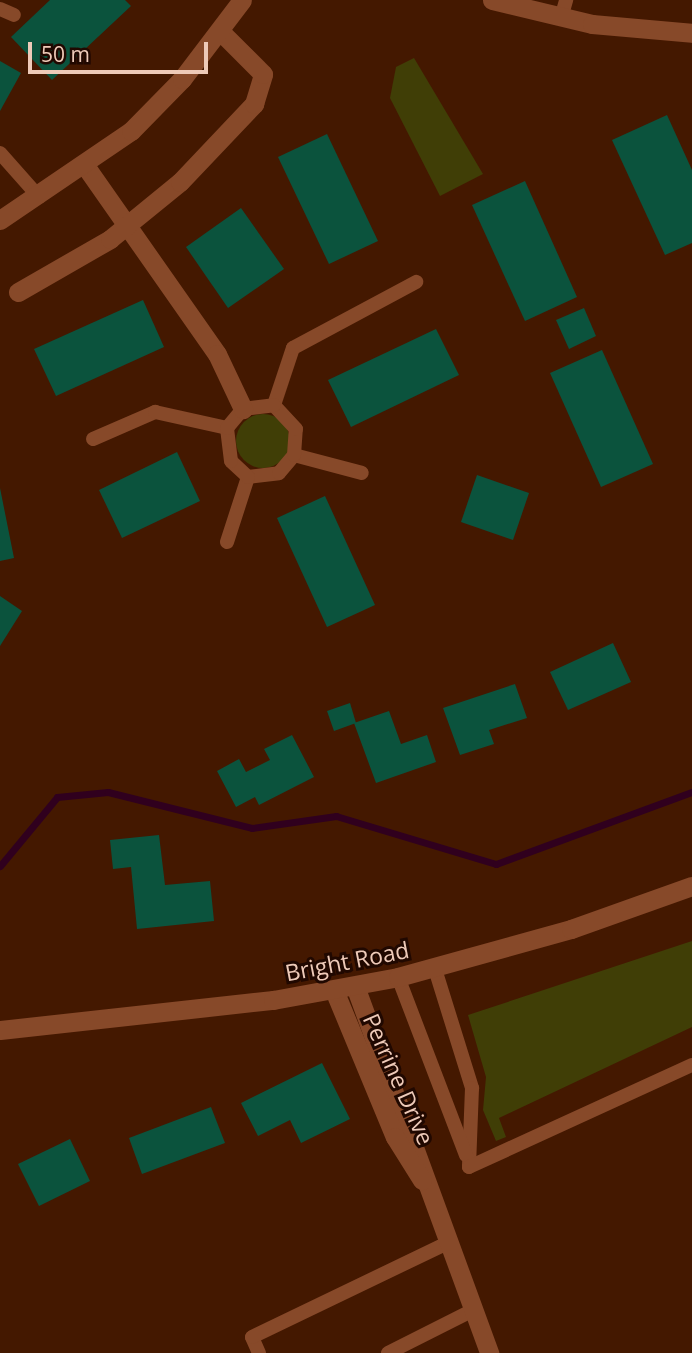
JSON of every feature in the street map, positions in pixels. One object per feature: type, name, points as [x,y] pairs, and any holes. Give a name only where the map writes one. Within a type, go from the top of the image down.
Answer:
[{"type":"street","points":[[0,220],[86,167],[148,114],[220,31],[242,0]]},
{"type":"street","points":[[492,0],[564,9],[692,33]]},
{"type":"street","points":[[19,292],[126,226],[231,132],[262,90],[263,74],[220,31]]},
{"type":"street","points":[[86,167],[217,354],[243,409]]},
{"type":"street","name":"Bright Road","points":[[0,1030],[355,986],[435,969],[692,886]]},
{"type":"street","name":"Perrine Drive","points":[[355,986],[419,1153],[425,1184],[489,1353]]},
{"type":"street","name":"Perrine Drive","points":[[334,990],[395,1137],[425,1184]]},
{"type":"lane","points":[[0,153],[39,197]]},
{"type":"lane","points":[[274,405],[285,364],[306,337],[416,282]]},
{"type":"lane","points":[[248,477],[226,449],[227,428],[243,409],[274,405]]},
{"type":"lane","points":[[248,477],[279,473],[294,455],[296,429],[274,405]]},
{"type":"lane","points":[[93,439],[155,412],[227,428]]},
{"type":"lane","points":[[294,455],[362,473]]},
{"type":"lane","points":[[227,542],[248,477]]},
{"type":"lane","points":[[435,969],[471,1088],[469,1167]]},
{"type":"lane","points":[[398,977],[469,1167]]},
{"type":"lane","points":[[469,1167],[692,1065]]},
{"type":"lane","points":[[259,1353],[252,1337],[447,1243]]},
{"type":"lane","points":[[388,1353],[473,1310]]},
{"type":"shaded area","points":[[414,58],[483,174],[440,196],[390,98],[396,67]]},
{"type":"shaded area","points":[[263,414],[282,422],[290,441],[282,460],[263,468],[244,460],[236,441],[244,422]]},
{"type":"shaded area","points":[[692,941],[692,1027],[499,1118],[506,1137],[496,1141],[483,1110],[486,1077],[468,1015]]},
{"type":"building","points":[[50,0],[125,0],[131,6],[52,80],[11,37]]},
{"type":"building","points":[[0,61],[21,73],[0,111]]},
{"type":"building","points":[[667,115],[692,170],[692,243],[665,255],[612,140]]},
{"type":"building","points":[[327,134],[378,241],[329,264],[278,157]]},
{"type":"building","points":[[525,181],[577,297],[525,321],[472,205]]},
{"type":"building","points":[[241,208],[284,269],[228,308],[186,247]]},
{"type":"building","points":[[143,300],[164,347],[56,396],[34,349]]},
{"type":"building","points":[[584,308],[596,336],[569,349],[556,320]]},
{"type":"building","points":[[436,329],[459,375],[351,427],[328,380]]},
{"type":"building","points":[[602,350],[653,464],[601,487],[550,373]]},
{"type":"building","points":[[177,452],[200,501],[122,538],[99,490]]},
{"type":"building","points":[[477,475],[529,493],[513,540],[461,522]]},
{"type":"building","points":[[0,488],[14,558],[0,561]]},
{"type":"building","points":[[325,496],[375,605],[327,627],[277,518]]},
{"type":"building","points":[[0,596],[22,611],[0,646]]},
{"type":"building","points":[[613,643],[631,682],[568,710],[550,672]]},
{"type":"building","points":[[515,684],[527,718],[489,730],[494,744],[460,755],[443,708]]},
{"type":"building","points":[[350,703],[356,723],[334,731],[327,711]]},
{"type":"building","points":[[389,711],[401,744],[427,735],[436,762],[376,783],[354,723]]},
{"type":"building","points":[[292,735],[314,777],[259,805],[255,797],[236,807],[217,771],[239,759],[246,772],[270,760],[264,749]]},
{"type":"building","points":[[159,835],[165,885],[210,881],[214,921],[137,929],[131,867],[113,869],[110,840]]},
{"type":"building","points":[[322,1063],[350,1119],[301,1143],[290,1120],[258,1136],[241,1103]]},
{"type":"building","points":[[211,1107],[225,1143],[142,1174],[129,1138]]},
{"type":"building","points":[[70,1139],[90,1181],[39,1206],[18,1164]]},
{"type":"waterway","points":[[0,866],[57,797],[108,792],[252,828],[336,816],[496,864],[692,792]]}]
